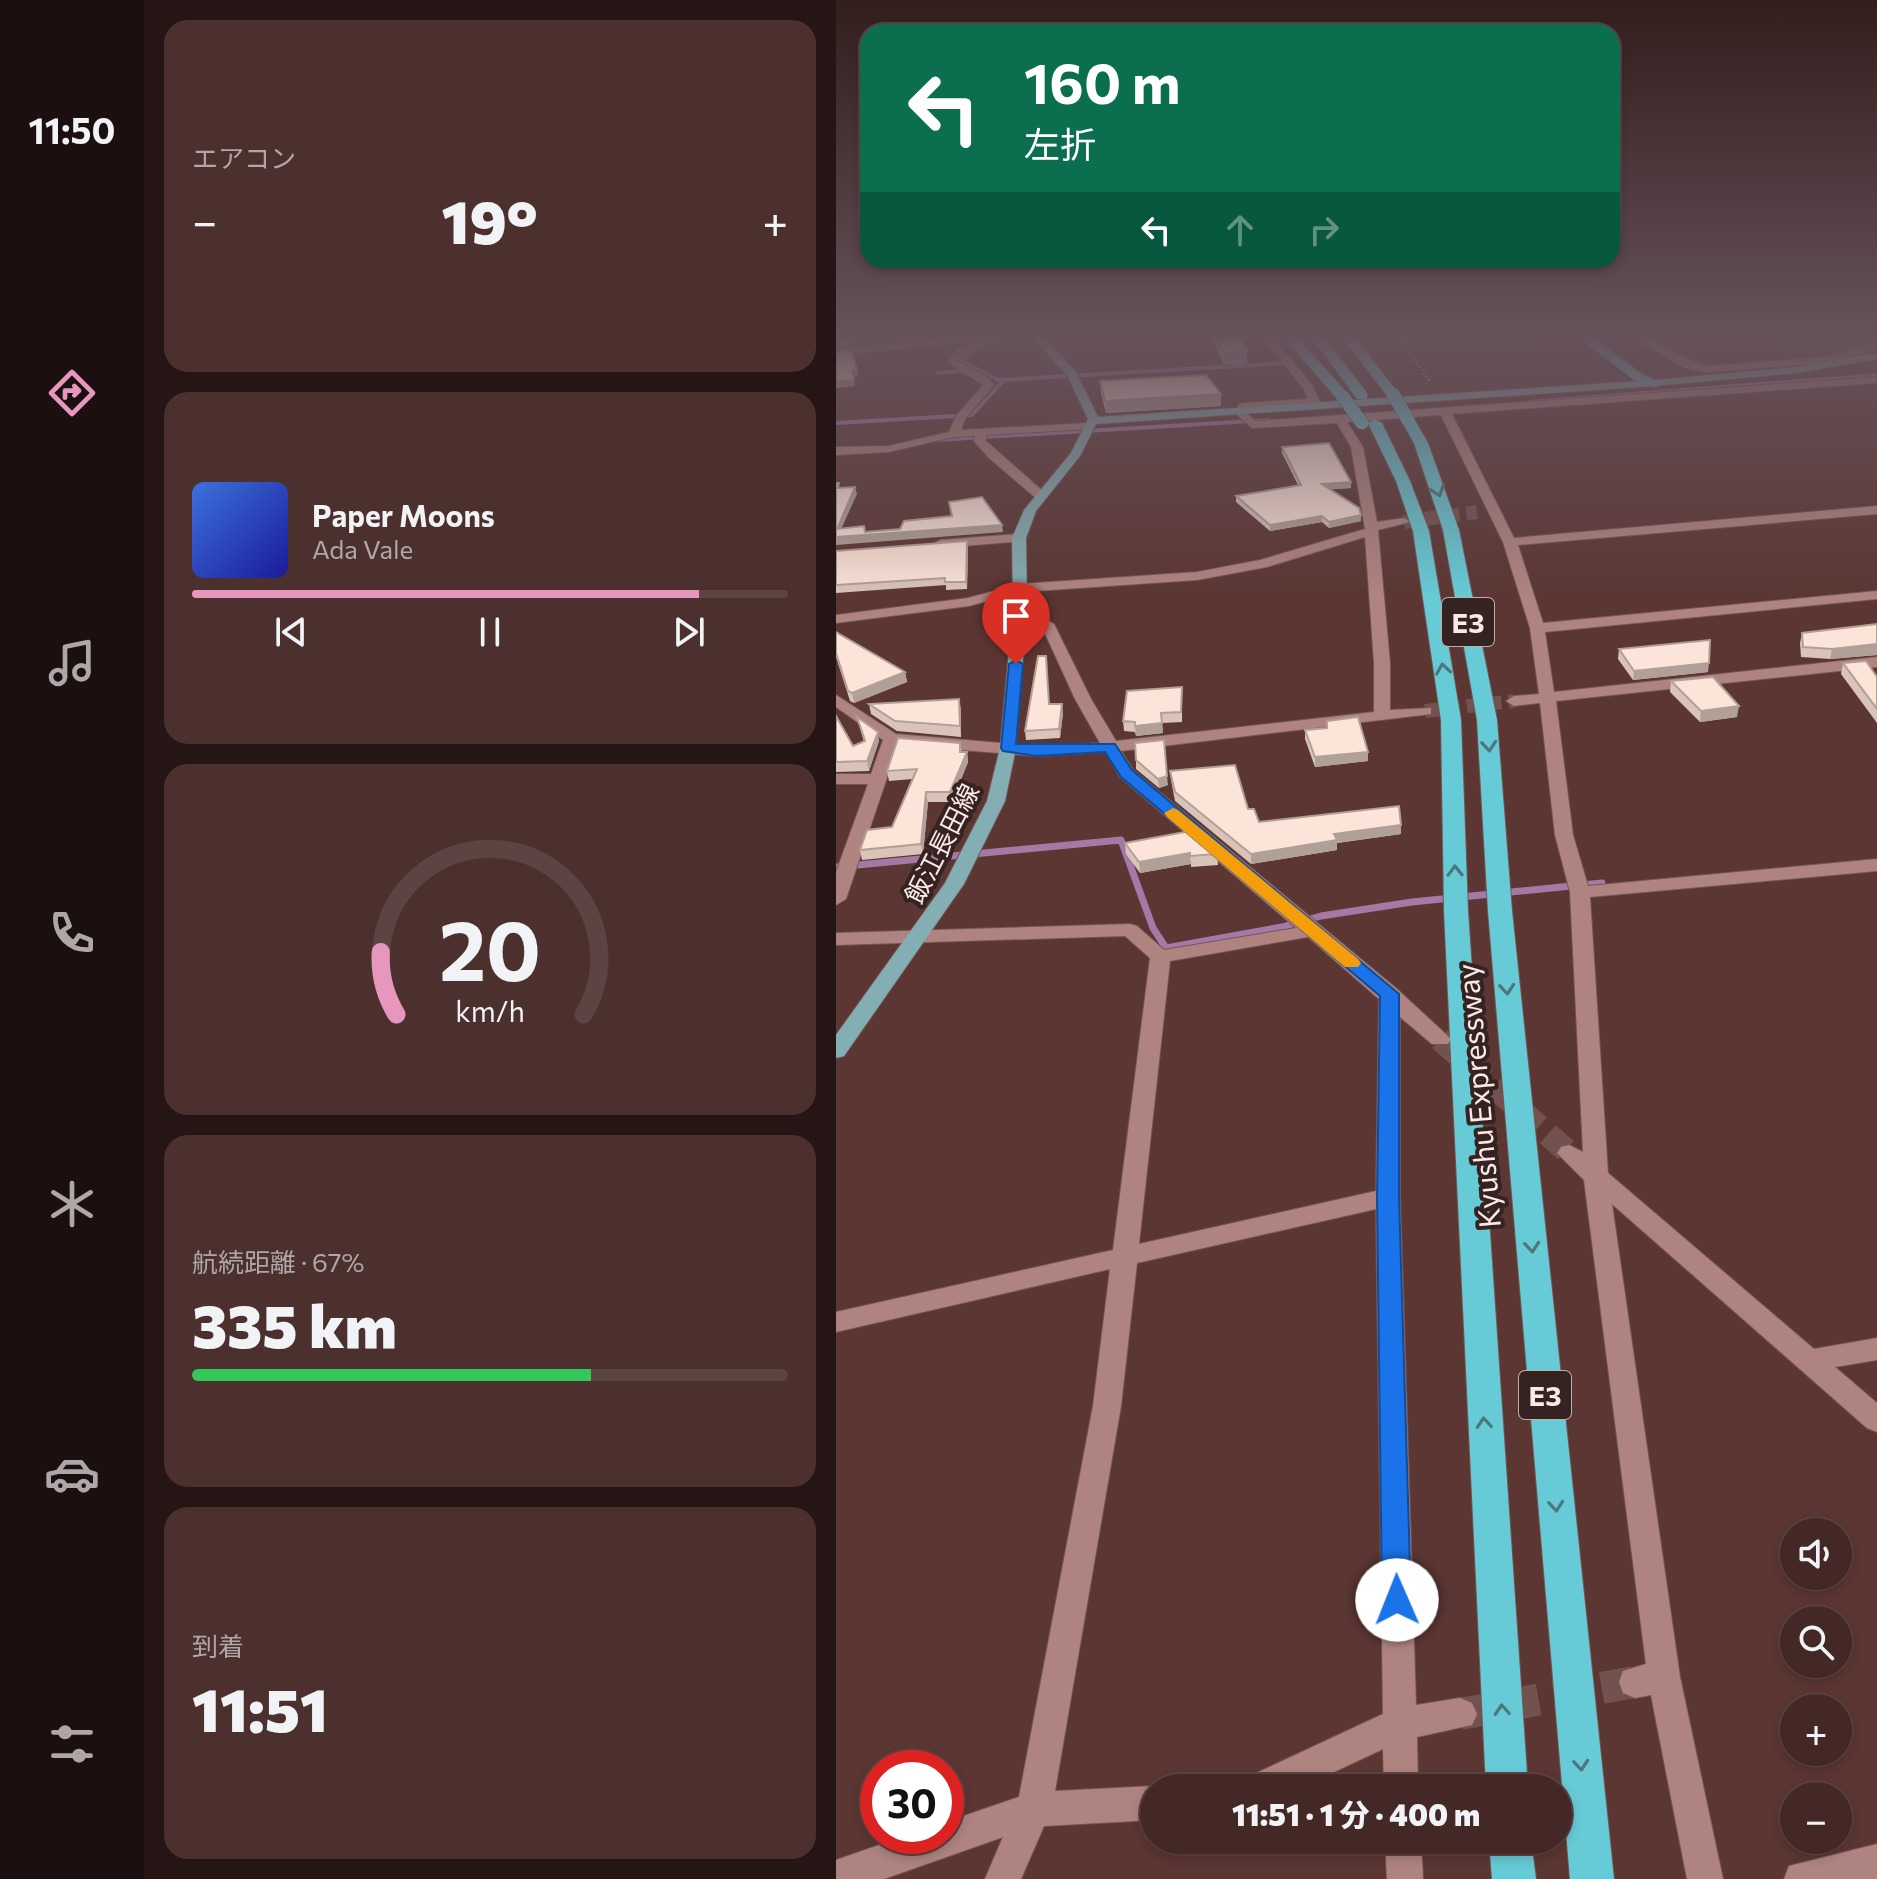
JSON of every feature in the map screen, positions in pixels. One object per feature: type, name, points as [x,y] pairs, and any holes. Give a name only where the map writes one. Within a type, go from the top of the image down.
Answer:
[{"type":"highway","name":"Kyushu Expressway","points":[[1368,424],[1403,481],[1421,531],[1451,720],[1456,911],[1506,1774]]},
{"type":"highway","name":"Kyushu Expressway","points":[[1410,424],[1421,443],[1451,530],[1487,720],[1500,911],[1592,1879]]},
{"type":"highway","points":[[1511,1854],[1514,1879]]},
{"type":"main road","name":"飯江長田線","points":[[836,1051],[954,884],[996,801],[1008,748],[1020,608],[1019,538],[1030,510],[1076,454],[1090,424]]},
{"type":"street","points":[[954,434],[958,424]]},
{"type":"street","points":[[836,451],[888,449],[954,434],[1082,424]]},
{"type":"street","points":[[1251,424],[1271,424]]},
{"type":"street","points":[[1343,424],[1357,447],[1372,529],[1382,663],[1382,715]]},
{"type":"street","points":[[1451,424],[1510,542],[1537,628],[1560,784],[1564,835],[1580,892],[1596,1177],[1650,1679],[1705,1879]]},
{"type":"street","points":[[981,432],[980,441],[993,456],[1041,496]]},
{"type":"street","points":[[1477,512],[1496,510]]},
{"type":"street","points":[[1510,542],[1877,510]]},
{"type":"street","points":[[836,619],[969,602],[1020,588],[1197,576],[1262,564],[1404,522]]},
{"type":"street","points":[[925,545],[1019,538]]},
{"type":"street","points":[[1537,628],[1877,595]]},
{"type":"street","points":[[1020,608],[1049,627],[1126,773],[1440,1039]]},
{"type":"street","points":[[1514,701],[1876,663]]},
{"type":"street","points":[[836,700],[892,739],[1036,751],[1110,747],[1425,711]]},
{"type":"street","points":[[836,899],[892,739]]},
{"type":"street","points":[[836,779],[879,779]]},
{"type":"street","points":[[1580,892],[1877,865]]},
{"type":"street","points":[[836,939],[1130,930],[1160,957]]},
{"type":"street","points":[[1160,957],[1311,931]]},
{"type":"street","points":[[1003,1879],[1034,1809],[1107,1406],[1160,957]]},
{"type":"street","points":[[1390,994],[1388,1197],[1401,1774]]},
{"type":"street","points":[[1569,1153],[1877,1420]]},
{"type":"street","points":[[836,1322],[1388,1197]]},
{"type":"street","points":[[1809,1361],[1877,1349]]},
{"type":"street","points":[[1292,1774],[1399,1724],[1460,1714]]},
{"type":"street","points":[[836,1878],[1034,1809],[1140,1804]]},
{"type":"street","points":[[1404,1854],[1405,1879]]},
{"type":"street","points":[[1802,1879],[1877,1862]]},
{"type":"building","points":[[1329,443],[1351,482],[1322,484],[1359,508],[1361,515],[1329,522],[1322,516],[1270,525],[1236,496],[1301,485],[1282,447]]},
{"type":"building","points":[[836,483],[839,483],[838,488],[855,487],[837,529],[864,526],[865,532],[900,529],[904,521],[952,516],[949,502],[982,497],[1002,525],[836,537]]},
{"type":"building","points":[[967,541],[966,582],[945,582],[945,578],[836,585],[836,551]]},
{"type":"building","points":[[1877,624],[1877,644],[1832,649],[1803,647],[1802,633]]},
{"type":"building","points":[[836,632],[905,672],[852,693],[848,691],[836,653]]},
{"type":"building","points":[[1710,640],[1709,663],[1634,671],[1619,649]]},
{"type":"building","points":[[1038,656],[1046,656],[1049,704],[1062,704],[1059,729],[1025,731]]},
{"type":"building","points":[[1866,661],[1877,677],[1877,709],[1843,663]]},
{"type":"building","points":[[1713,677],[1739,706],[1701,711],[1671,681]]},
{"type":"building","points":[[1182,687],[1181,712],[1161,713],[1162,723],[1135,726],[1135,722],[1123,721],[1127,691]]},
{"type":"building","points":[[959,699],[960,726],[895,721],[869,704]]},
{"type":"building","points":[[836,716],[853,746],[865,741],[857,717],[878,732],[867,761],[836,762]]},
{"type":"building","points":[[1358,717],[1368,752],[1315,757],[1305,730],[1327,728],[1327,721]]},
{"type":"building","points":[[898,738],[960,743],[960,752],[967,752],[950,792],[926,792],[921,844],[860,850],[867,830],[892,827],[917,769],[887,771]]},
{"type":"building","points":[[1164,740],[1167,776],[1158,779],[1136,760],[1135,743]]},
{"type":"building","points":[[1235,765],[1248,809],[1254,809],[1259,822],[1399,806],[1401,825],[1334,834],[1337,840],[1251,854],[1175,792],[1170,771]]},
{"type":"building","points":[[1183,825],[1217,854],[1190,856],[1190,853],[1139,862],[1125,843],[1185,832]]},
{"type":"waterway","points":[[935,440],[1207,424]]},
{"type":"waterway","points":[[836,867],[1121,840],[1153,928],[1166,948],[1282,927],[1321,916],[1412,902],[1602,883]]},
{"type":"tunnel","points":[[1404,522],[1477,512]]},
{"type":"tunnel","points":[[1425,711],[1514,701]]},
{"type":"tunnel","points":[[1440,1039],[1569,1153]]},
{"type":"tunnel","points":[[1460,1714],[1635,1682]]},
{"type":"slow traffic","points":[[1173,813],[1351,963]]},
{"type":"route","points":[[1016,664],[1008,748],[1036,751],[1110,747],[1126,773],[1284,909],[1390,994],[1388,1197],[1397,1600]]}]
